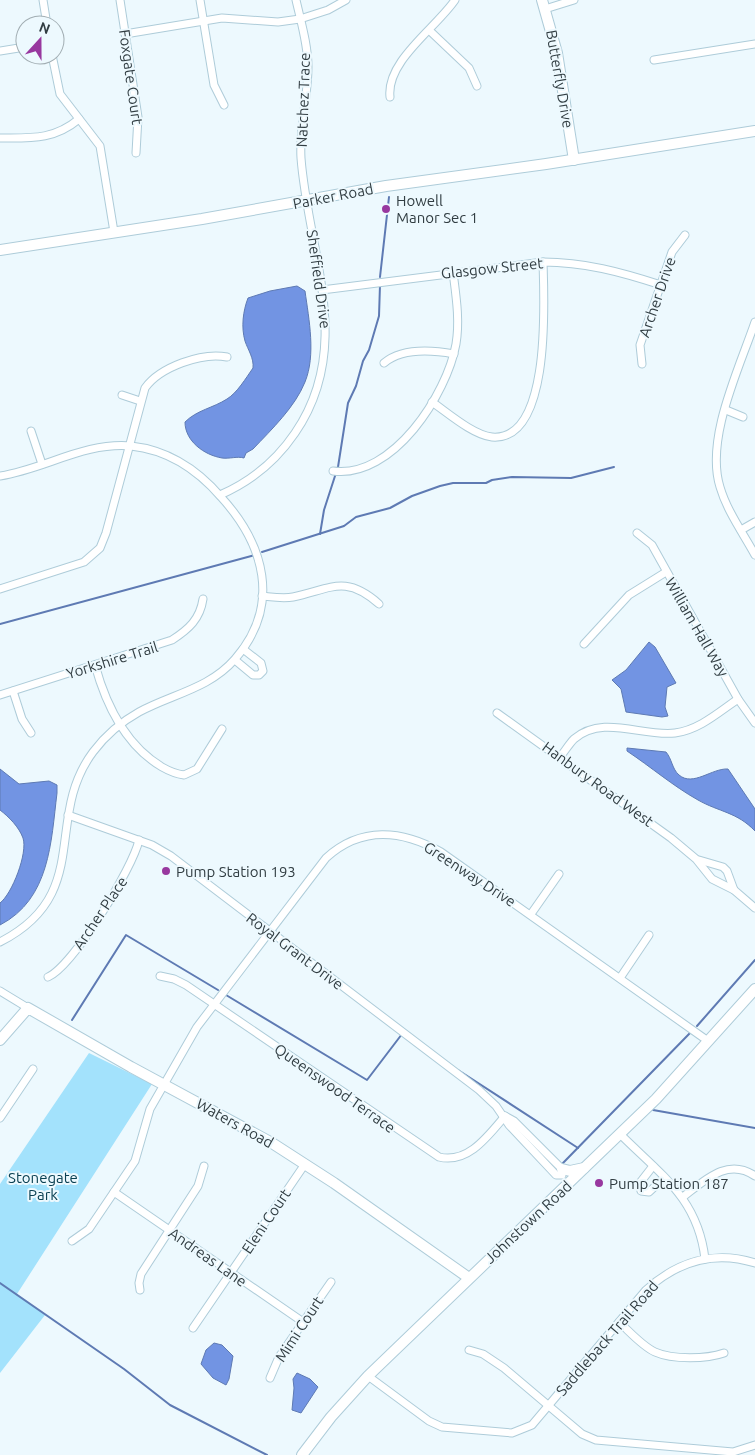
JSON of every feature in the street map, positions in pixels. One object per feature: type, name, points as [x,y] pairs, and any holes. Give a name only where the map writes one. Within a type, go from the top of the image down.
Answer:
[{"type":"street","points":[[43,0],[45,15]]},
{"type":"street","name":"Foxgate Court","points":[[120,0],[138,117],[136,154]]},
{"type":"street","points":[[200,0],[214,85],[224,105]]},
{"type":"street","name":"Natchez Trace","points":[[296,0],[308,67],[301,138],[308,201]]},
{"type":"street","points":[[125,34],[222,18],[278,22],[328,10],[346,0]]},
{"type":"street","points":[[390,97],[390,82],[398,68],[455,0]]},
{"type":"street","points":[[544,5],[574,0]]},
{"type":"street","name":"Butterfly Drive","points":[[544,5],[557,53],[574,160]]},
{"type":"street","points":[[430,31],[469,68],[477,86]]},
{"type":"street","points":[[654,60],[755,44]]},
{"type":"street","points":[[0,51],[15,49]]},
{"type":"street","points":[[54,65],[60,94],[100,146],[114,232]]},
{"type":"street","points":[[0,138],[52,135],[65,130],[79,119]]},
{"type":"street","name":"Parker Road","points":[[0,250],[202,219],[386,186],[574,160],[755,131]]},
{"type":"street","name":"Sheffield Drive","points":[[220,495],[249,479],[270,463],[292,438],[306,416],[316,393],[324,361],[326,328],[308,201]]},
{"type":"street","name":"Archer Drive","points":[[642,364],[640,345],[660,285],[672,252],[685,235]]},
{"type":"street","points":[[432,402],[484,436],[505,435],[521,423],[534,391],[542,359],[545,323],[543,262]]},
{"type":"street","name":"Glasgow Street","points":[[322,290],[452,272],[543,262],[564,262],[602,267],[660,285]]},
{"type":"street","points":[[333,471],[362,469],[386,455],[408,436],[432,402],[447,376],[454,354],[458,320],[452,272]]},
{"type":"street","points":[[755,322],[752,342],[726,410],[716,446],[716,466],[724,497],[755,555]]},
{"type":"street","points":[[384,364],[398,355],[423,351],[454,354]]},
{"type":"street","points":[[0,589],[80,564],[94,554],[106,533],[145,388],[161,371],[205,357],[227,357]]},
{"type":"street","points":[[122,395],[140,401]]},
{"type":"street","points":[[726,410],[743,417]]},
{"type":"street","points":[[31,431],[42,464]]},
{"type":"street","points":[[0,476],[94,448],[128,446],[158,452],[179,460],[202,476],[220,495],[238,516],[253,540],[260,564],[262,596],[258,615],[243,649],[235,660],[206,683],[141,711],[121,724],[99,744],[83,767],[73,793],[68,815],[63,863],[51,894],[31,921],[0,942]]},
{"type":"street","points":[[741,530],[755,522]]},
{"type":"street","name":"William Hall Way","points":[[638,533],[652,545],[738,699],[755,724]]},
{"type":"street","points":[[584,644],[629,595],[666,572]]},
{"type":"street","points":[[262,596],[288,598],[340,585],[366,592],[379,604]]},
{"type":"street","name":"Yorkshire Trail","points":[[0,695],[164,643],[183,633],[198,616],[203,599]]},
{"type":"street","points":[[235,660],[253,675],[259,675],[263,671],[261,662],[243,649]]},
{"type":"street","points":[[95,665],[105,698],[128,737],[140,752],[161,766],[179,774],[187,774],[197,768],[222,729]]},
{"type":"street","points":[[13,691],[22,719],[31,733]]},
{"type":"street","points":[[560,757],[574,740],[590,730],[610,728],[675,733],[703,723],[738,699]]},
{"type":"street","name":"Hanbury Road West","points":[[497,713],[666,834],[696,859],[712,879],[734,890],[755,908]]},
{"type":"street","name":"Royal Grant Drive","points":[[68,815],[139,840],[171,856],[479,1090],[505,1116],[514,1121],[565,1176]]},
{"type":"street","name":"Greenway Drive","points":[[72,1241],[89,1229],[138,1156],[150,1109],[163,1084],[213,1004],[326,858],[347,843],[378,834],[403,836],[431,846],[708,1041]]},
{"type":"street","name":"Archer Place","points":[[48,978],[65,965],[125,877],[139,840]]},
{"type":"street","name":"Hanbury Road West","points":[[696,859],[722,867],[727,872],[734,890]]},
{"type":"street","points":[[530,914],[558,874]]},
{"type":"street","points":[[620,978],[649,935]]},
{"type":"street","name":"Queenswood Terrace","points":[[160,976],[174,979],[213,1004],[438,1157],[451,1159],[469,1153],[505,1116]]},
{"type":"street","name":"Johnstown Road","points":[[302,1455],[331,1417],[368,1376],[469,1278],[565,1176],[585,1168],[620,1134],[755,989]]},
{"type":"street","points":[[0,991],[28,1008],[0,1040]]},
{"type":"street","name":"Waters Road","points":[[28,1008],[258,1135],[305,1164],[469,1278]]},
{"type":"street","points":[[0,1118],[33,1069]]},
{"type":"street","points":[[620,1134],[683,1197],[697,1222],[705,1259]]},
{"type":"street","name":"Eleni Court","points":[[193,1328],[305,1164]]},
{"type":"street","points":[[140,1290],[138,1283],[141,1274],[198,1186],[204,1166]]},
{"type":"street","points":[[653,1166],[641,1179],[639,1184],[641,1190],[649,1192],[664,1178]]},
{"type":"street","points":[[565,1176],[570,1171],[585,1168]]},
{"type":"street","points":[[683,1197],[727,1168],[743,1169],[755,1176]]},
{"type":"street","name":"Andreas Lane","points":[[114,1192],[303,1322]]},
{"type":"street","name":"Saddleback Trail Road","points":[[368,1376],[429,1421],[442,1427],[515,1433],[532,1424],[646,1290],[662,1276],[680,1266],[705,1259],[727,1257],[755,1263]]},
{"type":"street","name":"Mimi Court","points":[[270,1378],[280,1357],[331,1282]]},
{"type":"street","points":[[619,1322],[645,1346],[659,1354],[707,1358],[724,1353]]},
{"type":"street","points":[[469,1350],[490,1358],[548,1405]]},
{"type":"street","name":"Saddleback Trail Road","points":[[548,1405],[582,1434],[598,1441],[733,1452],[755,1445]]},
{"type":"green space","name":"Stonegate Park","points":[[89,1053],[152,1084],[17,1294],[45,1315],[0,1373],[0,1184]]},
{"type":"water","points":[[297,286],[305,291],[311,337],[308,372],[301,391],[282,417],[253,449],[246,453],[244,458],[222,458],[209,454],[192,441],[188,435],[185,422],[231,396],[253,368],[253,361],[243,330],[248,298],[270,291]]},
{"type":"water","points":[[649,642],[655,647],[676,683],[667,687],[665,707],[668,716],[662,717],[626,712],[621,689],[612,680],[626,670]]},
{"type":"water","points":[[627,748],[666,752],[677,773],[684,778],[696,778],[722,769],[728,769],[755,809],[755,831],[741,820],[698,800],[680,789],[627,751]]},
{"type":"water","points":[[0,769],[19,784],[49,781],[57,785],[57,793],[50,849],[38,885],[29,900],[17,914],[0,925],[0,903],[5,898],[18,873],[24,845],[19,830],[0,810]]},
{"type":"water","points":[[214,1343],[222,1345],[233,1356],[229,1379],[226,1385],[213,1378],[201,1364],[206,1350]]},
{"type":"water","points":[[297,1373],[310,1379],[318,1387],[301,1413],[292,1410],[293,1379]]},
{"type":"waterway","points":[[380,277],[389,197]]},
{"type":"waterway","points":[[338,467],[348,403],[356,386],[363,361],[369,350],[379,316],[380,285]]},
{"type":"waterway","points":[[262,552],[344,526],[356,517],[390,508],[412,496],[440,486],[453,483],[486,483],[492,480],[512,477],[571,478],[614,467]]},
{"type":"waterway","points":[[320,534],[324,510],[335,476]]},
{"type":"waterway","points":[[0,624],[255,555]]},
{"type":"waterway","points":[[72,1020],[126,935],[218,990]]},
{"type":"waterway","points":[[697,1026],[755,960]]},
{"type":"waterway","points":[[226,995],[367,1080],[402,1034]]},
{"type":"waterway","points":[[563,1163],[690,1033]]},
{"type":"waterway","points":[[458,1070],[578,1148]]},
{"type":"waterway","points":[[653,1110],[755,1128]]},
{"type":"waterway","points":[[0,1283],[124,1369],[170,1405],[267,1455]]},
{"type":"place","name":"Howell Manor Sec 1","points":[[386,209]]},
{"type":"place","name":"Pump Station 193","points":[[166,871]]},
{"type":"place","name":"Pump Station 187","points":[[599,1183]]}]
